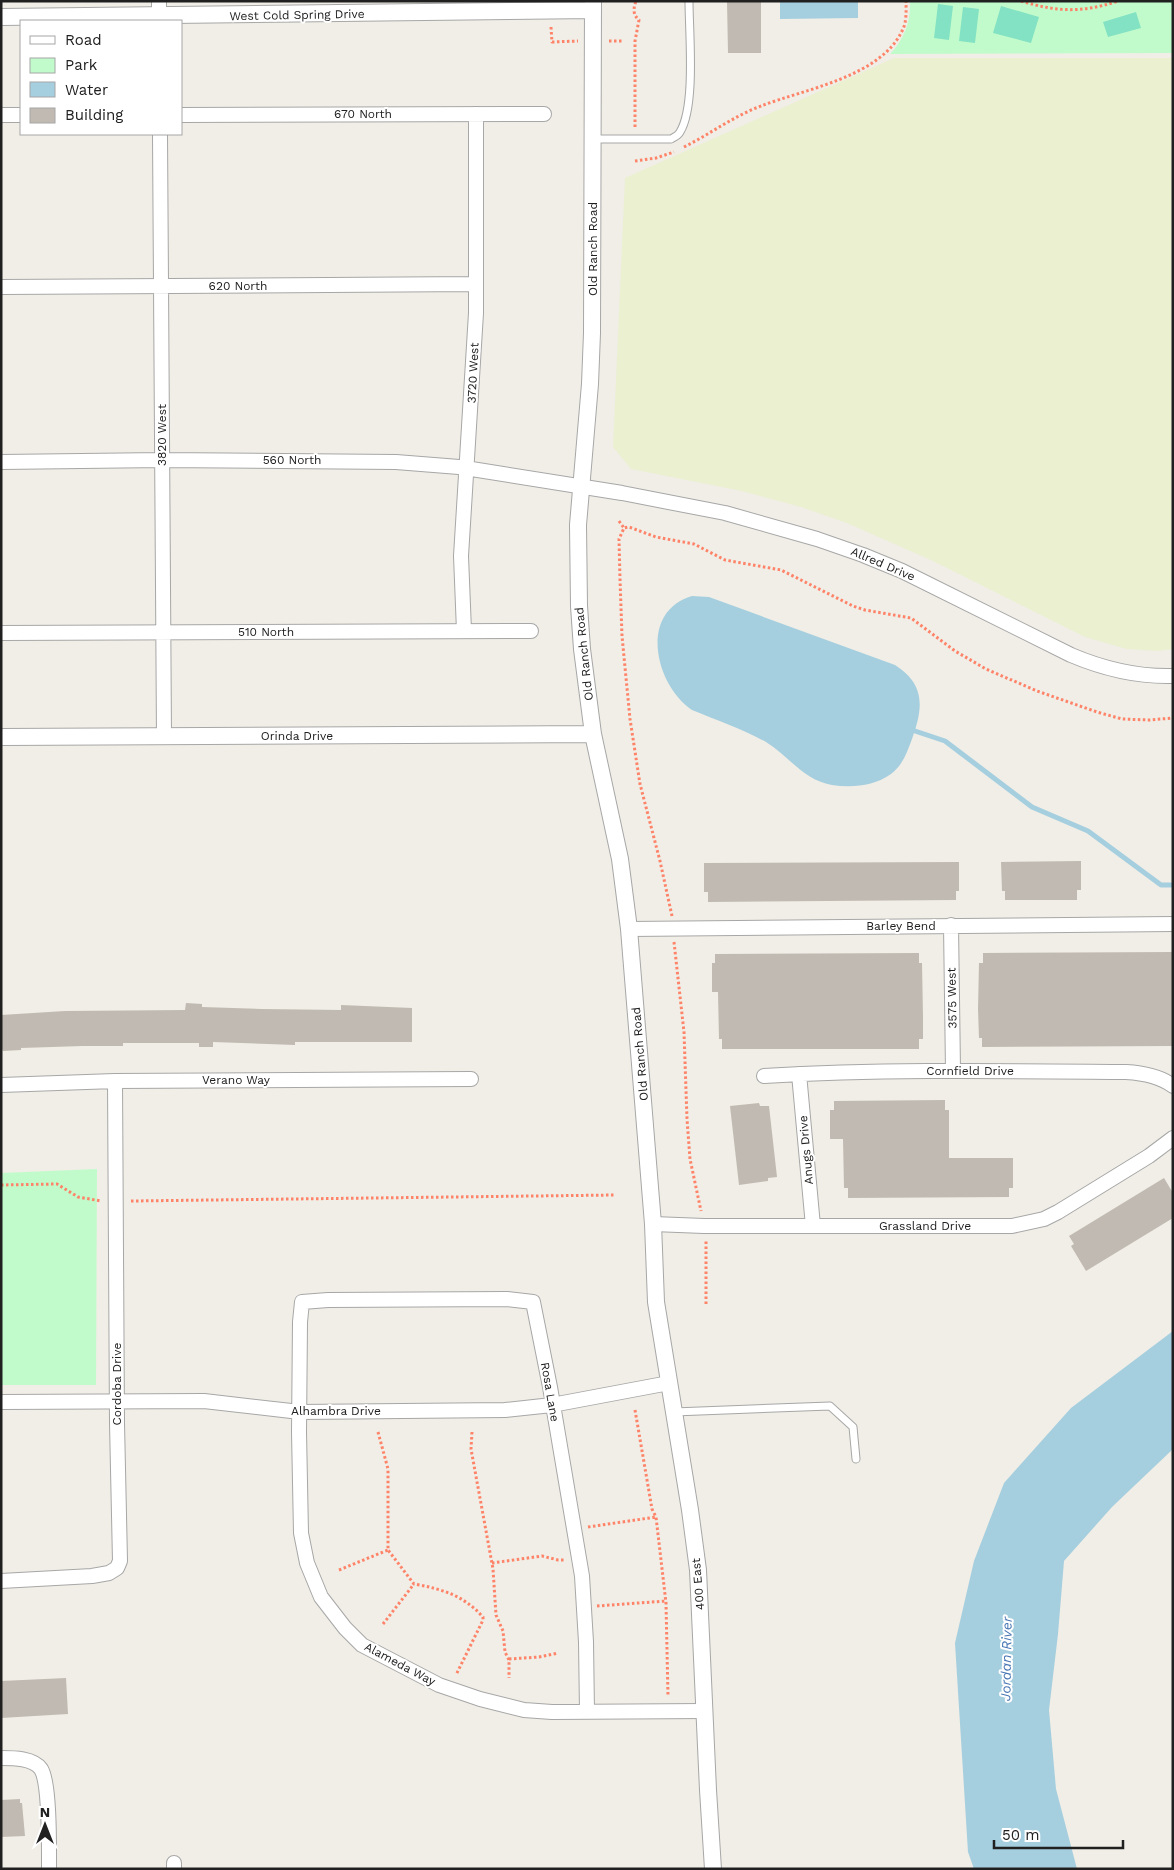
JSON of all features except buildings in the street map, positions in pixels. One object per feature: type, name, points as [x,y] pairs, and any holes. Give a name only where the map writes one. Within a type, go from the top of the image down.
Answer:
[{"type":"street","name":"Old Ranch Road","points":[[593,6],[592,332],[590,384],[580,486],[579,606],[587,693],[593,734],[618,851],[629,929],[653,1224],[656,1302]]},
{"type":"street","name":"West Cold Spring Drive","points":[[1,17],[159,13],[550,11],[593,6]]},
{"type":"street","name":"3720 West","points":[[464,631],[461,556],[476,313],[476,114]]},
{"type":"street","name":"670 North","points":[[182,115],[544,114]]},
{"type":"street","points":[[1,115],[20,115]]},
{"type":"street","name":"3820 West","points":[[160,135],[164,737]]},
{"type":"street","name":"620 North","points":[[1,287],[475,284]]},
{"type":"street","name":"560 North","points":[[1,462],[368,460],[465,468],[580,486]]},
{"type":"street","name":"Allred Drive","points":[[580,486],[716,511],[817,539],[863,554],[902,571],[1092,664],[1113,671],[1135,675],[1173,676]]},
{"type":"street","name":"510 North","points":[[1,633],[531,631]]},
{"type":"street","name":"Orinda Drive","points":[[1,737],[593,734]]},
{"type":"street","name":"Barley Bend","points":[[629,929],[1173,924]]},
{"type":"street","name":"3575 West","points":[[951,926],[953,1070]]},
{"type":"street","name":"Cornfield Drive","points":[[764,1076],[953,1070],[1135,1073],[1158,1078],[1173,1086]]},
{"type":"street","name":"Anugs Drive","points":[[799,1074],[814,1226]]},
{"type":"street","name":"Verano Way","points":[[1,1085],[115,1080],[471,1079]]},
{"type":"street","name":"Cordoba Drive","points":[[1,1581],[92,1576],[109,1573],[117,1568],[120,1561],[116,1402],[115,1080]]},
{"type":"street","name":"Grassland Drive","points":[[653,1224],[704,1226],[1012,1226],[1044,1219],[1082,1198],[1149,1156],[1173,1138]]},
{"type":"street","name":"Rosa Lane","points":[[302,1302],[328,1300],[507,1299],[533,1302],[582,1576],[586,1642],[587,1712]]},
{"type":"street","name":"Alameda Way","points":[[302,1302],[300,1322],[301,1533],[306,1563],[321,1597],[345,1628],[362,1645],[439,1685],[480,1699],[524,1710],[587,1712],[705,1711]]},
{"type":"street","name":"400 East","points":[[656,1302],[698,1570],[713,1869]]},
{"type":"street","name":"Alhambra Drive","points":[[1,1402],[204,1401],[300,1412],[504,1410],[552,1405],[669,1383]]},
{"type":"street","points":[[1,1758],[25,1760],[36,1764],[42,1770],[46,1790],[49,1869]]},
{"type":"lane","points":[[594,139],[671,139],[679,134],[690,97],[689,1]]},
{"type":"lane","points":[[674,1412],[830,1406],[853,1427],[856,1460]]},
{"type":"path","points":[[636,1],[634,13],[639,20],[635,41],[636,127]]},
{"type":"path","points":[[636,161],[656,158],[675,151],[760,107],[836,81],[872,64],[888,51],[903,30],[906,17],[906,1]]},
{"type":"path","points":[[1021,1],[1040,7],[1075,11],[1091,9],[1118,1]]},
{"type":"path","points":[[550,11],[552,42],[622,41]]},
{"type":"path","points":[[619,521],[624,528]]},
{"type":"path","points":[[624,528],[629,527],[656,536],[694,544],[725,560],[782,570],[853,606],[911,618],[955,651],[986,669],[1062,700],[1122,719],[1148,720],[1173,718]]},
{"type":"path","points":[[624,528],[619,538],[620,579],[622,636],[630,719],[640,784],[660,861],[672,918]]},
{"type":"path","points":[[675,950],[684,1032],[690,1159],[702,1214]]},
{"type":"path","points":[[1,1185],[57,1184],[78,1197],[104,1202]]},
{"type":"path","points":[[131,1201],[614,1195]]},
{"type":"path","points":[[706,1304],[708,1246]]},
{"type":"path","points":[[635,1410],[652,1509],[656,1517],[666,1601],[668,1699]]},
{"type":"path","points":[[378,1432],[388,1469],[388,1550],[414,1584],[440,1588],[455,1594],[469,1603],[482,1617],[455,1677]]},
{"type":"path","points":[[472,1432],[472,1449],[492,1563],[496,1615],[503,1631],[509,1678]]},
{"type":"path","points":[[588,1527],[656,1517]]},
{"type":"path","points":[[339,1570],[388,1550]]},
{"type":"path","points":[[492,1563],[542,1556],[566,1560]]},
{"type":"path","points":[[383,1624],[414,1584]]},
{"type":"path","points":[[596,1606],[666,1601]]},
{"type":"path","points":[[508,1659],[539,1657],[558,1653]]},
{"type":"green space","points":[[910,1],[1173,1],[1173,53],[890,54],[906,30]]},
{"type":"green space","points":[[938,4],[953,6],[949,40],[934,38]]},
{"type":"green space","points":[[1001,6],[1039,17],[1031,43],[993,33]]},
{"type":"green space","points":[[963,7],[979,9],[975,43],[959,41]]},
{"type":"green space","points":[[1136,12],[1141,28],[1108,37],[1103,22]]},
{"type":"green space","points":[[894,58],[1173,58],[1173,649],[1158,651],[1127,649],[1085,637],[933,561],[847,523],[801,507],[742,491],[631,469],[613,447],[625,178]]},
{"type":"green space","points":[[97,1169],[96,1385],[1,1385],[1,1173]]},
{"type":"water","points":[[780,1],[858,1],[858,18],[780,19]]},
{"type":"water","points":[[692,596],[709,597],[895,665],[905,673],[917,689],[920,707],[916,728],[899,767],[891,774],[870,784],[855,786],[832,785],[804,773],[774,748],[757,737],[692,710],[679,699],[669,684],[658,650],[659,633],[664,617],[675,604]]},
{"type":"water","name":"Jordan River","points":[[1173,1331],[1173,1449],[1112,1507],[1064,1561],[1049,1710],[1056,1789],[1077,1869],[974,1869],[968,1852],[955,1643],[974,1561],[1004,1483],[1071,1408]]},
{"type":"waterway","points":[[915,731],[945,741],[1032,807],[1088,831],[1161,885],[1173,885]]}]
